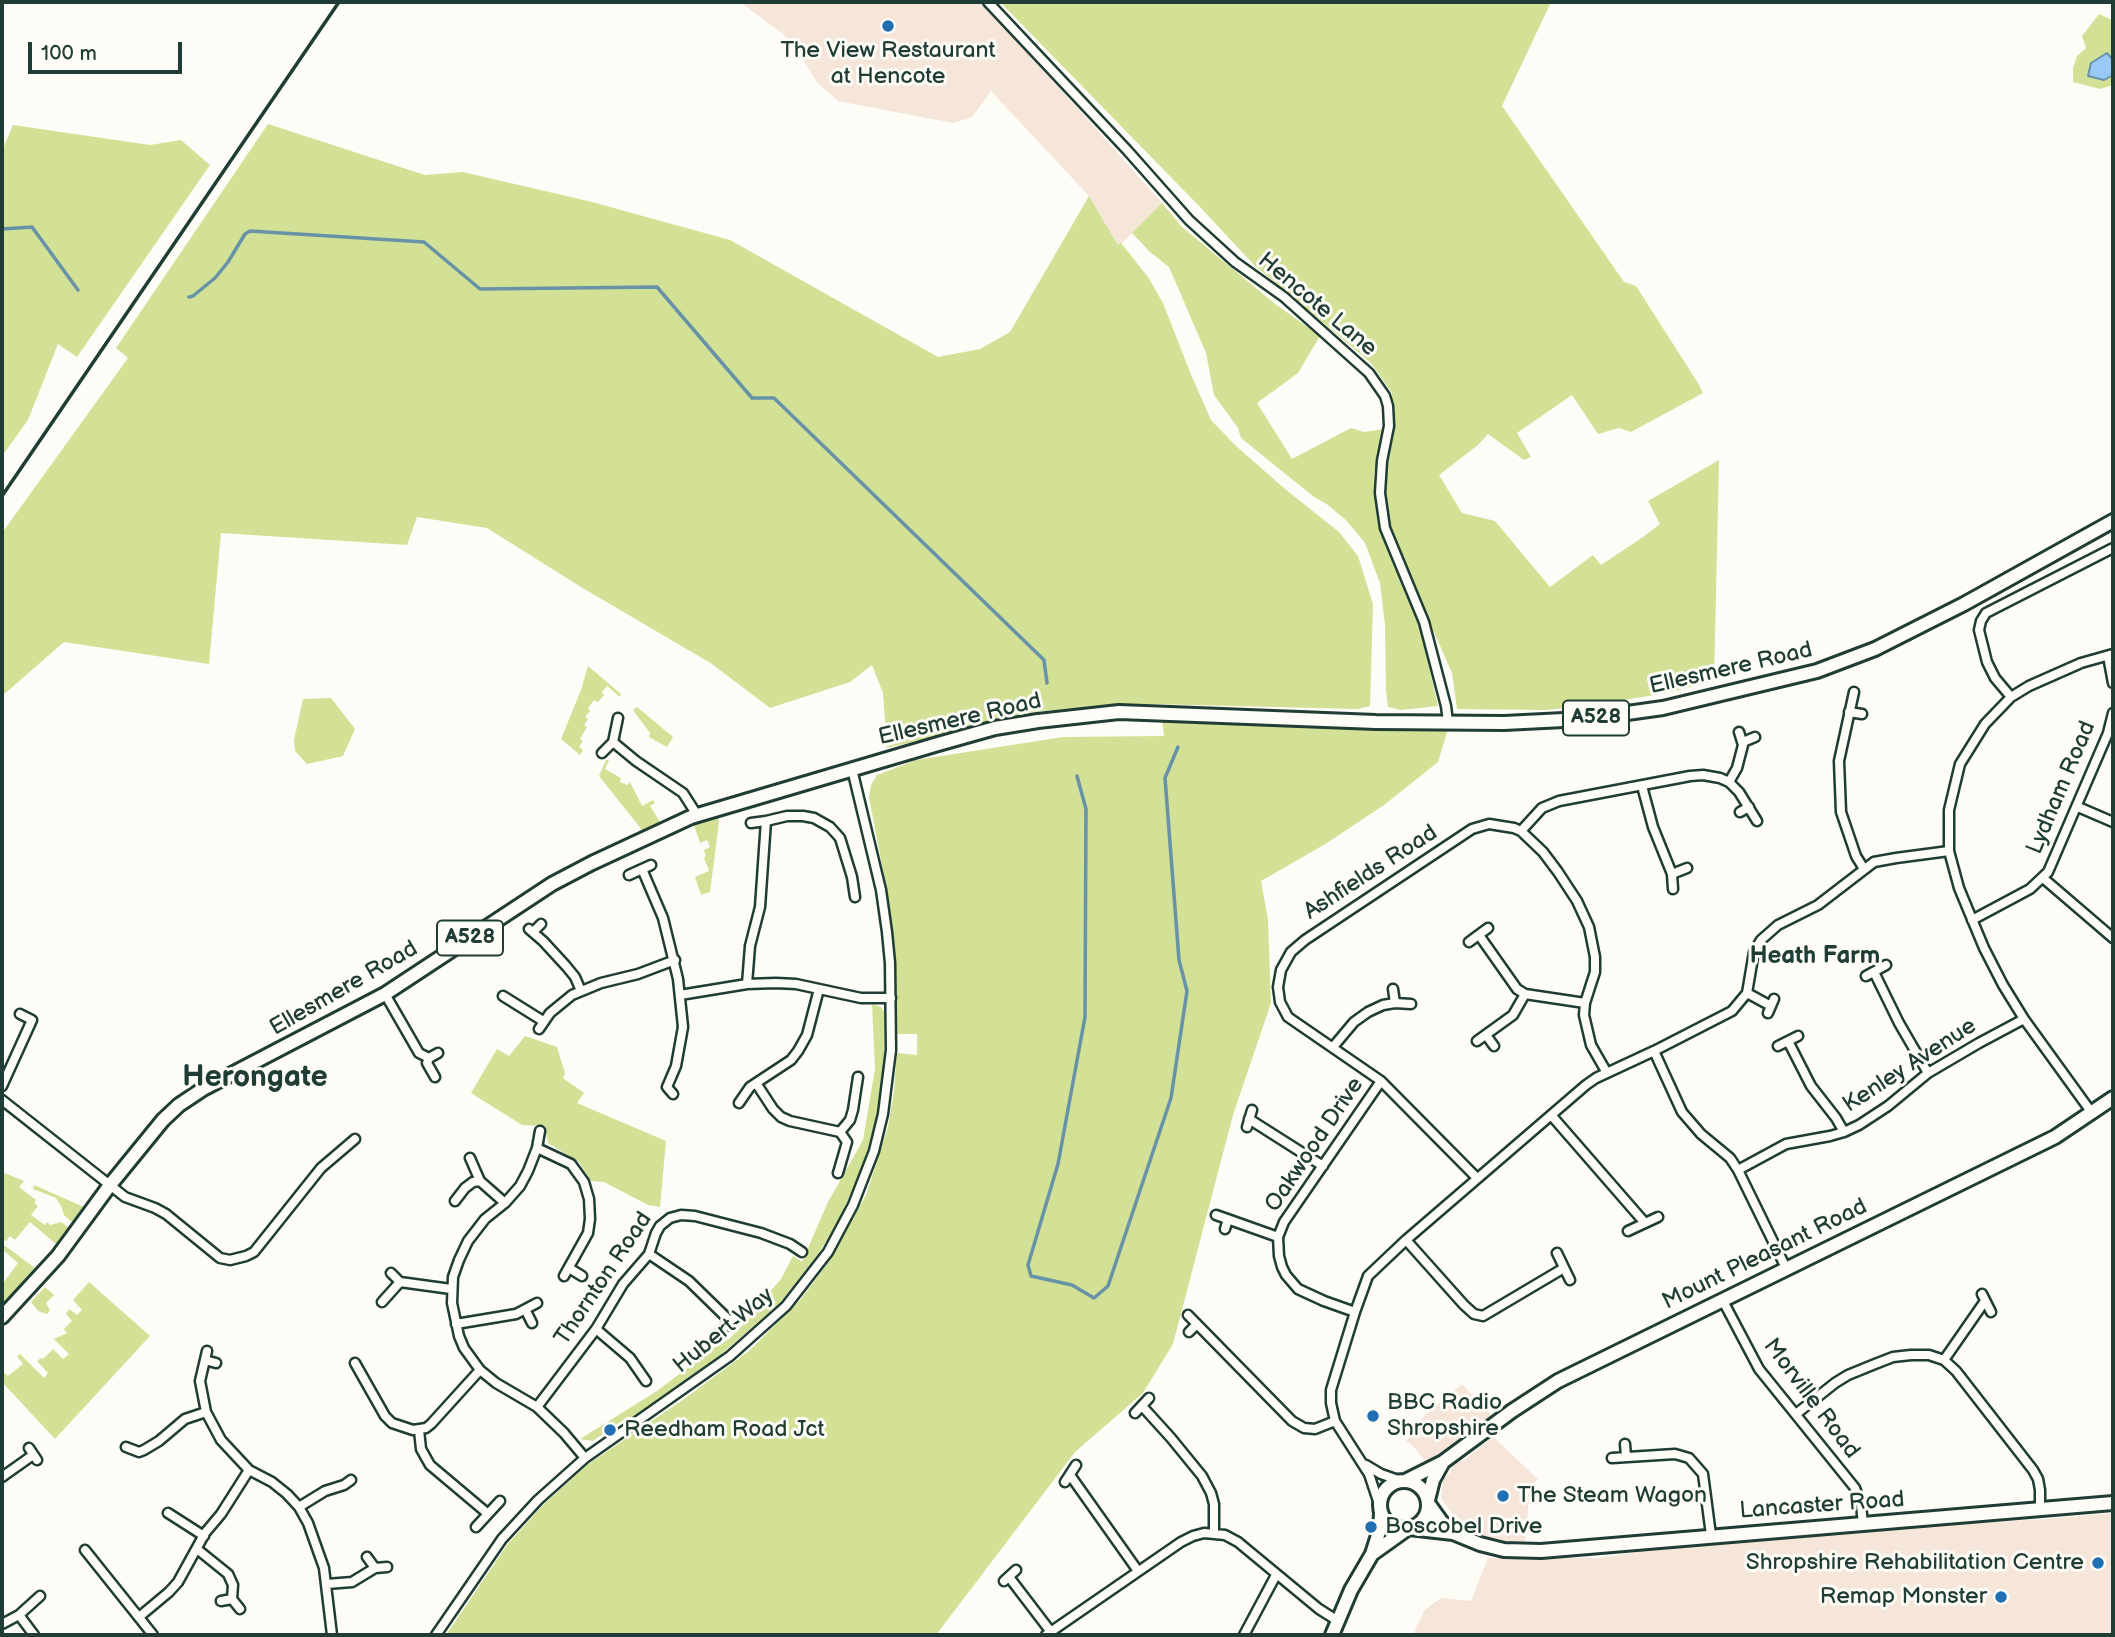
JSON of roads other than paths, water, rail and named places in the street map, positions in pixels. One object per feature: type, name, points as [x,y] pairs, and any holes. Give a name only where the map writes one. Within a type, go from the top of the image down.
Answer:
[{"type":"main road","name":"Ellesmere Road","points":[[2,1317],[58,1256],[110,1185],[163,1120],[179,1105],[204,1089],[385,994],[552,884],[697,815],[995,729],[1119,712],[1376,722],[1504,723],[1584,719],[1663,708],[1817,671],[1875,649],[2113,522]]},
{"type":"main road","name":"Mount Pleasant Road","points":[[1332,1635],[1351,1590],[1371,1554],[1380,1529],[1382,1495],[1387,1489],[1443,1462],[1558,1381],[2055,1137],[2113,1098]]},
{"type":"main road","name":"Mount Pleasant Road","points":[[1371,1554],[1421,1522],[1427,1510],[1431,1486],[1443,1462]]},
{"type":"main road","points":[[1403,1481],[1420,1488],[1427,1502]]},
{"type":"main road","name":"Lancaster Road","points":[[1427,1502],[1453,1533]]},
{"type":"main road","name":"Lancaster Road","points":[[1408,1528],[1453,1533],[1504,1550],[1541,1551],[2113,1503]]},
{"type":"main road","points":[[1381,1512],[1392,1525],[1408,1528]]},
{"type":"street","name":"Hencote Lane","points":[[988,2],[1189,220],[1235,262],[1284,297],[1342,348],[1369,373],[1385,396],[1389,426],[1382,461],[1380,493],[1385,528],[1424,622],[1448,722]]},
{"type":"street","points":[[2011,697],[1995,678],[1987,662],[1979,630],[1986,613],[2113,549]]},
{"type":"street","points":[[2092,1113],[2024,1019],[2003,985],[1972,920],[1959,888],[1949,851],[1949,810],[1960,764],[1985,724],[2011,697],[2072,667],[2111,655],[2113,683]]},
{"type":"street","points":[[1854,692],[1839,761],[1841,811],[1856,856],[1864,869]]},
{"type":"street","points":[[1849,712],[1862,714]]},
{"type":"street","name":"Lydham Road","points":[[1972,920],[2030,889],[2048,872],[2111,734],[2113,713]]},
{"type":"street","points":[[602,753],[613,742],[618,718]]},
{"type":"street","points":[[1729,782],[1737,768],[1743,741],[1739,732]]},
{"type":"street","points":[[1743,741],[1755,737]]},
{"type":"street","points":[[613,742],[683,793],[697,815]]},
{"type":"street","name":"Hubert Way","points":[[436,1635],[502,1539],[538,1500],[585,1458],[720,1363],[786,1307],[828,1252],[853,1205],[864,1179],[883,1114],[891,1050],[891,998],[890,963],[881,890],[852,769]]},
{"type":"street","points":[[1607,1073],[1591,1045],[1584,1015],[1595,972],[1589,928],[1577,901],[1558,872],[1543,852],[1521,831],[1542,808],[1559,801],[1703,775],[1729,782],[1739,792],[1757,821]]},
{"type":"street","points":[[1642,786],[1653,827],[1672,874],[1673,889]]},
{"type":"street","points":[[1740,813],[1749,807]]},
{"type":"street","points":[[2077,807],[2113,822]]},
{"type":"street","points":[[751,823],[787,816],[803,816],[814,818],[830,827],[840,838],[844,849],[855,897]]},
{"type":"street","points":[[747,984],[750,946],[760,907],[766,821]]},
{"type":"street","name":"Ashfields Road","points":[[1477,1178],[1381,1081],[1288,1017],[1280,1002],[1278,987],[1281,970],[1291,952],[1305,940],[1472,829],[1489,824],[1521,831]]},
{"type":"street","points":[[1381,1512],[1363,1463],[1335,1420],[1331,1403],[1331,1390],[1368,1276],[1586,1085],[1732,1012],[1747,993],[1754,952],[1761,940],[1778,925],[1818,905],[1874,862],[1949,851]]},
{"type":"street","points":[[629,875],[651,865]]},
{"type":"street","points":[[1672,874],[1687,868]]},
{"type":"street","points":[[642,869],[663,918],[675,960],[680,995],[683,1027],[681,1048],[667,1087],[673,1094]]},
{"type":"street","points":[[2043,878],[2113,938]]},
{"type":"street","points":[[541,924],[531,931],[575,976],[581,990]]},
{"type":"street","points":[[1469,942],[1488,929]]},
{"type":"street","points":[[1479,935],[1511,982],[1525,994],[1585,1003]]},
{"type":"street","points":[[503,996],[541,1025],[565,1000],[581,990],[675,960]]},
{"type":"street","points":[[1886,965],[1870,974],[1928,1073]]},
{"type":"street","points":[[680,995],[747,984],[796,984],[861,998],[891,998]]},
{"type":"street","points":[[739,1103],[750,1087],[791,1060],[798,1051],[807,1035],[819,989]]},
{"type":"street","points":[[1393,989],[1395,1003]]},
{"type":"street","points":[[1747,993],[1771,1006]]},
{"type":"street","points":[[385,994],[419,1053],[429,1058]]},
{"type":"street","points":[[1477,1041],[1513,1015],[1525,994]]},
{"type":"street","points":[[1333,1047],[1354,1022],[1368,1012],[1382,1005],[1411,1004]]},
{"type":"street","points":[[20,1014],[42,1025]]},
{"type":"street","name":"Kenley Avenue","points":[[1738,1170],[1786,1144],[1844,1132],[1888,1105],[1928,1073],[2024,1019]]},
{"type":"street","points":[[2,1086],[32,1020]]},
{"type":"street","points":[[1486,1035],[1494,1045]]},
{"type":"street","points":[[1778,1046],[1798,1036]]},
{"type":"street","points":[[1788,1041],[1807,1079],[1844,1132]]},
{"type":"street","points":[[1654,1051],[1682,1112],[1700,1134],[1730,1158],[1738,1170],[1786,1268]]},
{"type":"street","points":[[435,1077],[427,1063],[429,1058],[438,1053]]},
{"type":"street","points":[[840,1132],[850,1120],[853,1111],[858,1077]]},
{"type":"street","name":"Oakwood Drive","points":[[1355,1312],[1298,1289],[1282,1267],[1278,1237],[1284,1222],[1381,1081]]},
{"type":"street","points":[[756,1083],[781,1117],[840,1132],[847,1142],[838,1173]]},
{"type":"street","points":[[2,1100],[125,1197],[166,1214],[220,1258],[230,1260],[254,1252],[320,1168],[355,1139]]},
{"type":"street","points":[[1551,1115],[1645,1223]]},
{"type":"street","points":[[1249,1119],[1322,1166]]},
{"type":"street","points":[[540,1130],[537,1148],[520,1186],[485,1219],[458,1260],[451,1289],[452,1303],[464,1348],[480,1370],[496,1383],[537,1407],[585,1458]]},
{"type":"street","points":[[537,1148],[571,1164],[588,1190],[588,1233],[567,1272],[582,1276]]},
{"type":"street","points":[[470,1157],[480,1181],[505,1203]]},
{"type":"street","points":[[454,1201],[465,1188],[480,1181]]},
{"type":"street","name":"Thornton Road","points":[[537,1407],[596,1329],[623,1284],[649,1254],[660,1226],[670,1218],[681,1215],[695,1216],[761,1233],[790,1244],[802,1252]]},
{"type":"street","points":[[1216,1215],[1278,1237]]},
{"type":"street","points":[[1628,1231],[1658,1217]]},
{"type":"street","points":[[1224,1229],[1228,1219]]},
{"type":"street","points":[[1406,1240],[1464,1306],[1474,1314],[1483,1316],[1564,1268]]},
{"type":"street","points":[[1557,1253],[1570,1280]]},
{"type":"street","points":[[649,1254],[688,1281],[730,1321]]},
{"type":"street","points":[[391,1273],[400,1282],[451,1289]]},
{"type":"street","points":[[382,1302],[400,1282]]},
{"type":"street","points":[[1944,1360],[1984,1298],[1991,1312]]},
{"type":"street","name":"Morville Road","points":[[1722,1299],[1759,1368],[1855,1488],[1861,1505],[1863,1524]]},
{"type":"street","points":[[456,1324],[516,1314],[537,1303]]},
{"type":"street","points":[[715,1338],[730,1321],[748,1308]]},
{"type":"street","points":[[526,1311],[532,1323]]},
{"type":"street","points":[[1188,1315],[1304,1428],[1315,1429],[1335,1420]]},
{"type":"street","points":[[1189,1332],[1197,1324]]},
{"type":"street","points":[[596,1329],[629,1359],[646,1381]]},
{"type":"street","points":[[1796,1414],[1848,1375],[1893,1357],[1929,1355],[1944,1360],[1956,1371],[2033,1470],[2040,1490],[2040,1511]]},
{"type":"street","points":[[216,1363],[206,1356],[200,1381],[206,1412],[220,1440],[249,1470],[272,1482],[299,1507],[318,1546],[327,1584],[327,1609],[332,1635]]},
{"type":"street","points":[[355,1363],[385,1416],[405,1429],[419,1430],[431,1424],[480,1370]]},
{"type":"street","points":[[1149,1398],[1138,1409],[1180,1448],[1202,1476],[1214,1504],[1214,1533]]},
{"type":"street","points":[[127,1447],[139,1456],[185,1419],[206,1412]]},
{"type":"street","points":[[419,1430],[421,1448],[436,1473],[487,1513]]},
{"type":"street","points":[[1625,1444],[1626,1457]]},
{"type":"street","points":[[1612,1458],[1675,1454],[1689,1458],[1703,1474],[1712,1535]]},
{"type":"street","points":[[2,1477],[33,1455]]},
{"type":"street","points":[[1363,1463],[1381,1474],[1403,1481]]},
{"type":"street","points":[[1076,1465],[1068,1478],[1138,1570]]},
{"type":"street","points":[[139,1617],[178,1582],[204,1536],[249,1470]]},
{"type":"street","points":[[299,1507],[325,1491],[347,1486]]},
{"type":"street","points":[[476,1527],[500,1501]]},
{"type":"street","points":[[168,1513],[204,1536]]},
{"type":"street","points":[[1009,1576],[1048,1634],[1138,1570],[1193,1536],[1214,1533],[1238,1542],[1319,1609],[1338,1621]]},
{"type":"street","points":[[197,1549],[228,1574],[233,1585],[232,1599],[240,1609]]},
{"type":"street","points":[[85,1550],[153,1635]]},
{"type":"street","points":[[367,1557],[375,1568]]},
{"type":"street","points":[[327,1584],[352,1582],[375,1568],[387,1567]]},
{"type":"street","points":[[1244,1635],[1276,1575]]},
{"type":"street","points":[[2,1624],[19,1615],[40,1596]]},
{"type":"street","points":[[221,1601],[232,1599]]},
{"type":"street","points":[[19,1615],[34,1635]]},
{"type":"water","points":[[2107,53],[2113,60],[2113,75],[2104,80],[2088,76],[2091,63]]},
{"type":"waterway","points":[[2,229],[32,227],[78,290]]},
{"type":"waterway","points":[[189,297],[215,278],[245,234],[250,231],[424,242],[480,289],[657,287],[752,398],[774,398],[1044,660],[1047,683]]},
{"type":"waterway","points":[[1077,776],[1086,809],[1085,1017],[1058,1164],[1028,1265],[1031,1276],[1072,1285],[1094,1298],[1108,1286],[1171,1098],[1187,991],[1179,960],[1165,778],[1178,747]]},
{"type":"railway","points":[[2,496],[339,2]]},
{"type":"place","name":"The View Restaurant at Hencote","points":[[888,26]]},
{"type":"place","name":"BBC Radio Shropshire","points":[[1373,1416]]},
{"type":"place","name":"Reedham Road Jct","points":[[610,1430]]},
{"type":"place","name":"The Steam Wagon","points":[[1503,1496]]},
{"type":"place","name":"Boscobel Drive","points":[[1371,1527]]},
{"type":"place","name":"Shropshire Rehabilitation Centre","points":[[2098,1563]]},
{"type":"place","name":"Remap Monster","points":[[2001,1597]]},
{"type":"district","name":"Heath Farm","points":[[1815,957]]},
{"type":"district","name":"Herongate","points":[[255,1078]]}]
